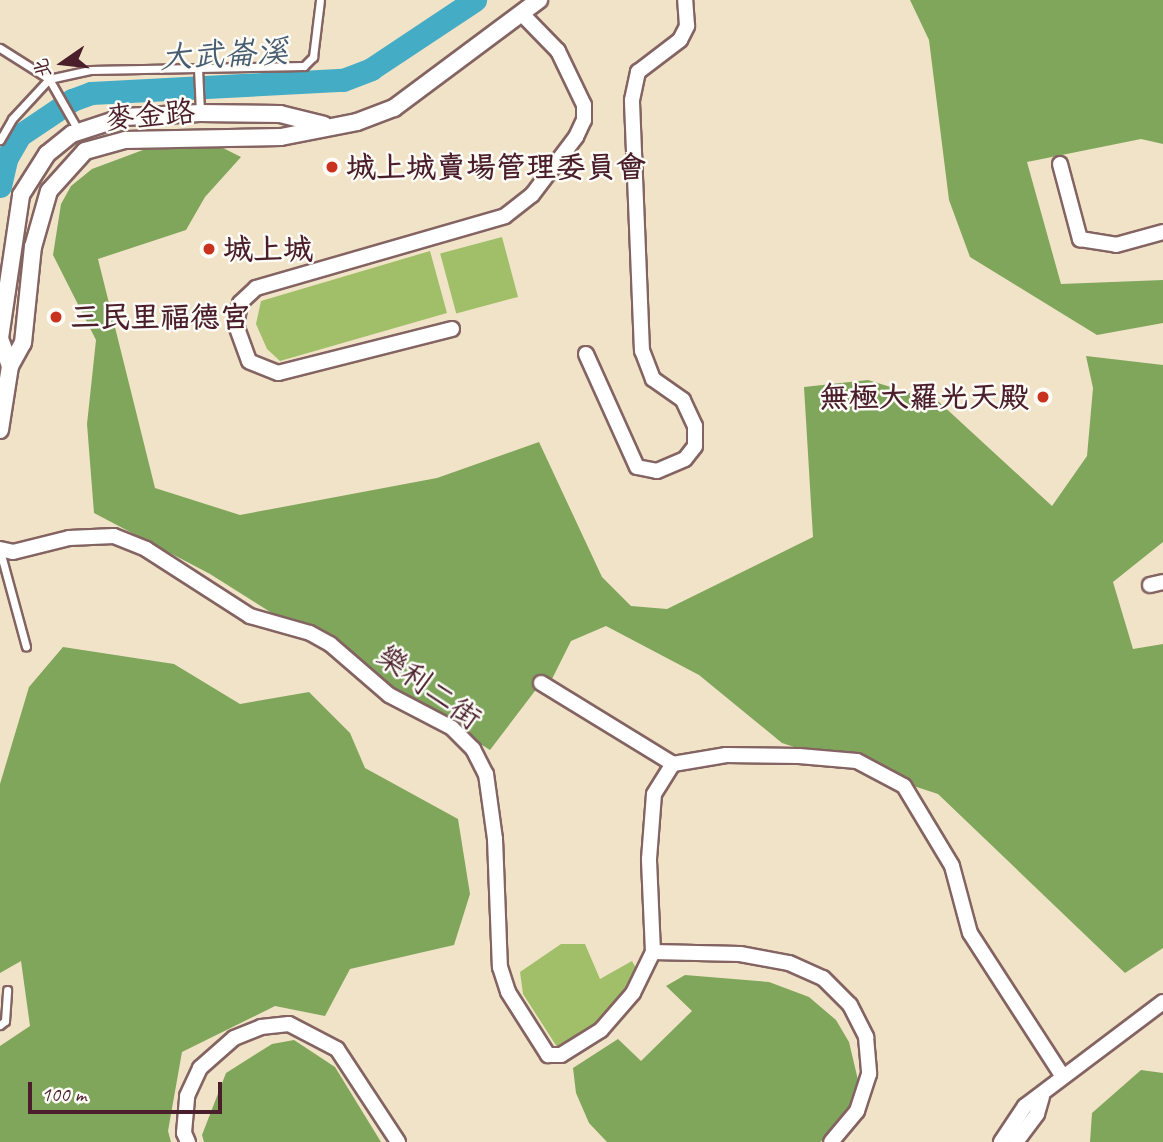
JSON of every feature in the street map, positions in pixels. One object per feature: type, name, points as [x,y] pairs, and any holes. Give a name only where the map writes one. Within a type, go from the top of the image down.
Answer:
[{"type":"street","name":"麥金路","points":[[0,430],[10,366],[23,343],[36,236],[49,191],[65,169],[90,148],[125,140],[281,137],[357,122],[394,108],[539,0]]},
{"type":"street","points":[[586,354],[637,467],[657,471],[685,459],[695,446],[695,426],[683,400],[653,379],[642,351],[632,100],[638,72],[680,40],[687,26],[685,0]]},
{"type":"street","points":[[452,329],[278,373],[249,361],[236,326],[240,303],[256,288],[505,216],[532,195],[576,137],[584,120],[584,105],[558,51],[521,13]]},
{"type":"street","name":"麥金路","points":[[10,366],[0,338],[21,195],[47,154],[76,126],[124,117],[200,113],[280,114],[328,126]]},
{"type":"street","points":[[200,113],[201,138]]},
{"type":"street","points":[[1060,164],[1080,239],[1116,245],[1163,232]]},
{"type":"street","name":"樂利二街","points":[[0,550],[13,552],[69,538],[114,536],[146,549],[250,617],[310,633],[330,644],[390,695],[452,728],[473,749],[486,774],[495,839],[500,967],[508,992],[548,1055],[561,1055],[601,1030],[633,993],[653,952]]},
{"type":"street","points":[[541,683],[673,764],[726,755],[799,756],[857,761],[896,778],[952,866],[970,933],[1063,1077]]},
{"type":"street","points":[[673,764],[654,794],[649,859],[653,952],[740,954],[789,963],[823,978],[850,1005],[866,1037],[869,1074],[857,1111],[831,1142]]},
{"type":"street","points":[[1001,1142],[1025,1106],[1042,1097],[1063,1077],[1163,1002]]},
{"type":"street","points":[[188,1142],[184,1133],[187,1097],[200,1068],[234,1038],[261,1027],[289,1024],[337,1049],[398,1142]]},
{"type":"street","points":[[1016,1142],[1037,1114],[1042,1097]]},
{"type":"lane","points":[[0,140],[12,119],[49,79],[90,70],[304,66],[313,57],[320,0]]},
{"type":"lane","points":[[0,48],[49,79],[76,126]]},
{"type":"lane","points":[[198,68],[200,113]]},
{"type":"lane","name":"樂利二街","points":[[0,550],[26,647]]},
{"type":"lane","points":[[0,1025],[5,1021],[7,990]]},
{"type":"green space","points":[[910,0],[1163,0],[1163,144],[1141,139],[1027,162],[1061,284],[1163,280],[1163,323],[1097,335],[970,257],[949,200],[929,40]]},
{"type":"green space","points":[[219,146],[241,157],[205,197],[186,230],[98,259],[155,488],[240,515],[437,478],[539,442],[602,577],[631,606],[667,609],[813,537],[804,387],[868,380],[939,402],[1052,506],[1087,456],[1093,388],[1086,356],[1163,365],[1163,542],[1113,582],[1133,649],[1163,644],[1163,948],[1125,973],[938,794],[782,743],[699,675],[606,626],[571,641],[550,683],[541,683],[490,750],[210,574],[94,513],[87,424],[96,340],[53,255],[61,204],[71,186],[92,169],[143,150]]},
{"type":"green space","points":[[502,237],[518,297],[456,313],[440,254]]},
{"type":"green space","points":[[430,251],[447,313],[280,361],[267,349],[256,324],[261,301]]},
{"type":"green space","points":[[63,647],[174,664],[240,704],[309,692],[350,733],[365,768],[458,819],[470,894],[454,945],[350,969],[325,1016],[275,1006],[182,1052],[168,1131],[171,1142],[0,1142],[0,1046],[30,1026],[21,961],[0,973],[0,784],[29,687]]},
{"type":"green space","points":[[561,944],[585,944],[600,979],[632,961],[637,970],[607,1016],[580,1040],[559,1050],[523,994],[520,972]]},
{"type":"green space","points":[[685,975],[769,982],[809,997],[836,1020],[849,1042],[858,1080],[846,1125],[820,1142],[607,1142],[589,1123],[576,1093],[573,1068],[618,1039],[641,1061],[692,1011],[666,986]]},
{"type":"green space","points":[[294,1040],[335,1067],[381,1142],[204,1142],[202,1135],[226,1073],[272,1044]]},
{"type":"green space","points":[[1141,1070],[1163,1073],[1163,1142],[1090,1142],[1092,1113]]},
{"type":"waterway","name":"大武崙溪","points":[[0,186],[6,159],[20,135],[72,100],[91,93],[343,80],[371,69],[475,0]]},
{"type":"place","name":"城上城賣場管理委員會","points":[[332,167]]},
{"type":"place","name":"城上城","points":[[209,249]]},
{"type":"place","name":"三民里福德宮","points":[[56,317]]},
{"type":"place","name":"無極大羅光天殿","points":[[1043,397]]}]
